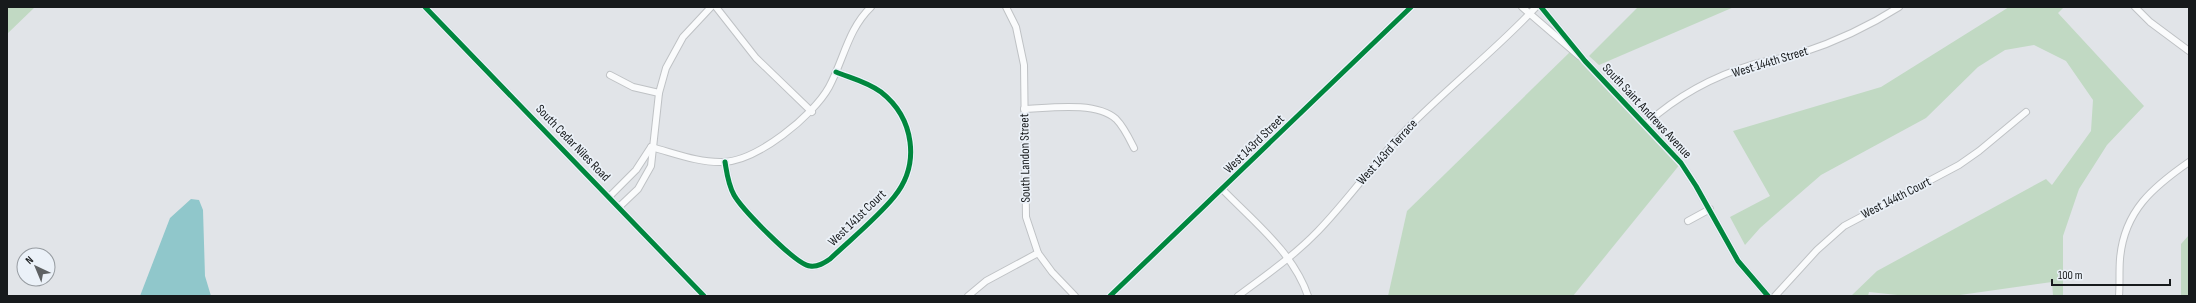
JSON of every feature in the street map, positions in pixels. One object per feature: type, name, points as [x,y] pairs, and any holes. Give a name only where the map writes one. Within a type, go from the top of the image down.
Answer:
[{"type":"street","name":"South Cedar Niles Road","points":[[425,7],[704,296]]},
{"type":"street","points":[[618,207],[644,181],[650,166],[651,147],[659,93],[666,68],[673,54],[692,25],[711,7]]},
{"type":"street","points":[[716,7],[756,58],[812,112]]},
{"type":"street","name":"South Landon Street","points":[[1006,7],[1016,27],[1024,65],[1026,217],[1038,253],[1052,272],[1075,296]]},
{"type":"street","name":"West 143rd Street","points":[[1110,296],[1411,7]]},
{"type":"street","points":[[1522,7],[1585,61]]},
{"type":"street","name":"West 143rd Terrace","points":[[1238,296],[1289,258],[1329,219],[1412,124],[1536,7]]},
{"type":"street","name":"South Saint Andrews Avenue","points":[[1541,7],[1585,61],[1646,124],[1681,163],[1710,209],[1738,261],[1768,296]]},
{"type":"street","name":"West 144th Street","points":[[1646,124],[1686,94],[1723,76],[1753,64],[1800,53],[1821,46],[1873,23],[1900,7]]},
{"type":"street","points":[[2135,7],[2150,22],[2189,51]]},
{"type":"street","points":[[651,147],[698,160],[724,162],[743,158],[778,138],[812,112],[821,100],[836,72],[854,28],[867,8]]},
{"type":"street","name":"West 141st Court","points":[[724,162],[728,183],[735,196],[794,259],[810,266],[821,265],[830,259],[894,198],[907,175],[912,150],[905,119],[890,99],[870,84],[836,72]]},
{"type":"street","points":[[610,75],[633,87],[659,93]]},
{"type":"street","points":[[1024,109],[1081,108],[1103,111],[1116,119],[1125,130],[1134,148]]},
{"type":"street","name":"West 144th Court","points":[[1775,296],[1822,246],[1844,226],[1959,165],[1979,151],[2026,112]]},
{"type":"street","points":[[609,197],[636,170],[651,147]]},
{"type":"street","points":[[2119,296],[2120,258],[2131,218],[2146,196],[2166,178],[2189,162]]},
{"type":"street","points":[[1222,189],[1289,258],[1300,277],[1308,296]]},
{"type":"street","points":[[1688,221],[1710,209]]},
{"type":"street","points":[[968,296],[986,281],[1038,253]]},
{"type":"green space","points":[[7,7],[35,7],[7,34]]},
{"type":"green space","points":[[1638,7],[1734,7],[1599,65],[1589,56]]},
{"type":"green space","points":[[2009,7],[2064,7],[2058,13],[2144,106],[2107,145],[2079,189],[2063,236],[2063,296],[2053,296],[2052,282],[1953,296],[1907,296],[1869,292],[1868,296],[1851,296],[1877,271],[2046,179],[2052,185],[2091,131],[2093,100],[2066,61],[2034,45],[2005,50],[1978,67],[1926,118],[1821,175],[1760,228],[1745,245],[1730,217],[1770,196],[1733,131],[1881,87]]},
{"type":"green space","points":[[1571,51],[1681,163],[1573,296],[1388,296],[1407,211]]},
{"type":"green space","points":[[2189,235],[2189,296],[2181,296],[2181,244]]},
{"type":"water","points":[[191,199],[199,200],[203,210],[205,276],[211,296],[140,296],[170,218]]},
{"type":"cycle path","points":[[425,7],[704,296]]},
{"type":"cycle path","points":[[1110,296],[1411,7]]},
{"type":"cycle path","points":[[1541,7],[1585,61],[1681,163],[1696,186],[1738,261],[1768,296]]},
{"type":"cycle path","points":[[725,162],[729,183],[734,195],[747,212],[782,247],[803,263],[810,266],[818,265],[830,259],[871,221],[894,197],[903,184],[908,170],[910,156],[910,142],[907,128],[901,115],[892,103],[881,92],[871,86],[836,72]]}]
